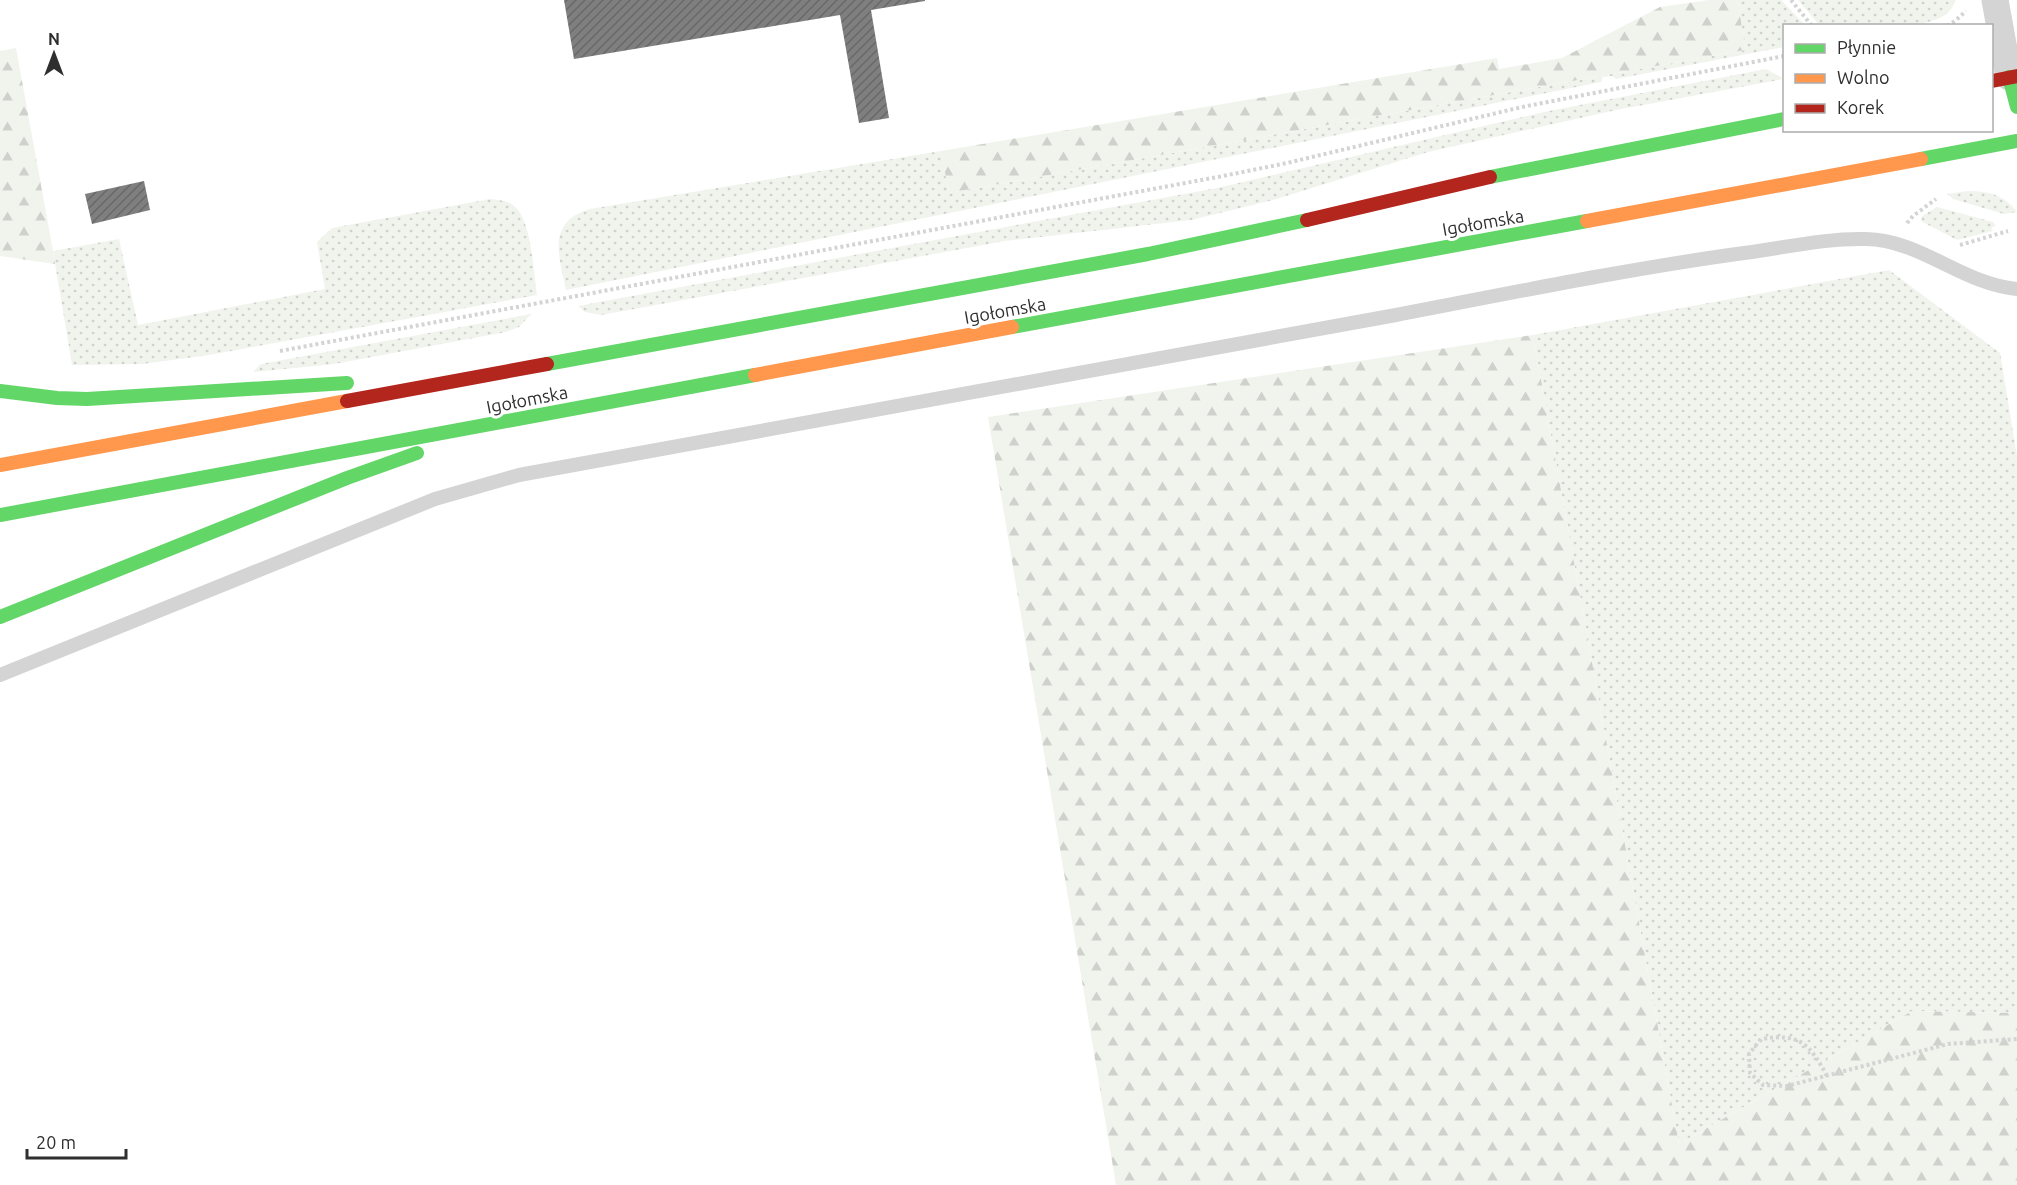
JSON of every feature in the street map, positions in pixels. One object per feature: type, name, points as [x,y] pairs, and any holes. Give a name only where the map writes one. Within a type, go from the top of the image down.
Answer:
[{"type":"main road","points":[[2006,78],[2017,107]]},
{"type":"main road","name":"Igołomska","points":[[0,465],[1148,254],[1509,173],[1683,137],[1783,119]]},
{"type":"main road","name":"Igołomska","points":[[0,515],[2017,141]]},
{"type":"main road","points":[[379,381],[498,373]]},
{"type":"main road","points":[[0,391],[87,399],[356,382]]},
{"type":"main road","points":[[0,616],[348,478],[511,420]]},
{"type":"street","points":[[1985,5],[1990,24]]},
{"type":"street","points":[[1993,33],[2006,78]]},
{"type":"lane","points":[[0,675],[435,500],[519,475],[1045,381],[1658,266],[1836,240],[1893,241],[1918,250],[1970,277],[1989,284],[2017,289]]},
{"type":"path","points":[[1791,0],[1810,24]]},
{"type":"path","points":[[1950,24],[1964,11],[1985,5]]},
{"type":"path","points":[[276,352],[1212,178],[1287,163],[1522,107],[1783,56]]},
{"type":"path","points":[[1907,224],[1913,216],[1936,199]]},
{"type":"path","points":[[1957,246],[2008,231]]},
{"type":"path","points":[[1827,1076],[1815,1054],[1801,1041],[1780,1036],[1761,1040],[1749,1054],[1750,1073],[1763,1085],[1787,1086],[1827,1076],[1948,1044],[2017,1039]]},
{"type":"green space","points":[[1709,0],[1738,0],[1745,50],[949,193],[941,151],[1497,58],[1499,69],[1562,58],[1660,7]]},
{"type":"green space","points":[[1738,0],[1781,0],[1804,24],[1783,24],[1783,47],[1616,79],[1612,76],[1603,77],[1601,82],[566,290],[561,265],[559,242],[561,231],[576,215],[590,209],[941,151],[949,193],[1745,50]]},
{"type":"green space","points":[[1798,0],[1956,0],[1947,13],[1919,24],[1818,24]]},
{"type":"green space","points":[[16,48],[55,264],[0,256],[0,51]]},
{"type":"green space","points":[[1766,69],[1783,78],[1616,110],[1428,152],[1273,200],[1191,220],[1005,241],[601,315],[585,312],[578,306],[1217,188],[1544,112]]},
{"type":"green space","points":[[1968,191],[1996,195],[2017,212],[2004,214],[1953,199],[1947,194]]},
{"type":"green space","points":[[490,199],[513,205],[524,222],[531,246],[537,295],[209,355],[142,364],[72,365],[53,251],[119,239],[138,325],[325,289],[317,242],[332,228]]},
{"type":"green space","points":[[1937,207],[1993,222],[1996,226],[1991,229],[1993,231],[1957,240],[1921,221],[1922,216]]},
{"type":"green space","points":[[1889,270],[2000,353],[2017,456],[2017,1013],[1912,1011],[1679,1144],[1533,335]]},
{"type":"green space","points":[[531,314],[519,327],[506,332],[334,364],[253,372],[261,364]]},
{"type":"green space","points":[[1533,335],[1679,1144],[1912,1011],[2017,1013],[2017,1185],[1116,1185],[988,417]]},
{"type":"building","points":[[564,0],[925,1],[871,10],[889,118],[859,123],[840,15],[574,59]]},
{"type":"building","points":[[144,181],[150,210],[92,224],[85,194]]},
{"type":"traffic: fast","points":[[2009,77],[2017,107]]},
{"type":"traffic: fast","points":[[1490,177],[1783,119]]},
{"type":"traffic: fast","points":[[1921,159],[2017,141]]},
{"type":"traffic: fast","points":[[547,364],[1148,254],[1307,220]]},
{"type":"traffic: fast","points":[[1012,327],[1587,221]]},
{"type":"traffic: fast","points":[[0,515],[755,375]]},
{"type":"traffic: fast","points":[[0,391],[87,399],[347,383]]},
{"type":"traffic: fast","points":[[0,617],[347,478],[417,453]]},
{"type":"traffic: slow","points":[[1587,221],[1921,159]]},
{"type":"traffic: slow","points":[[755,375],[1012,327]]},
{"type":"traffic: slow","points":[[0,465],[347,401]]},
{"type":"traffic: jam","points":[[1993,81],[2017,76]]},
{"type":"traffic: jam","points":[[1307,220],[1490,177]]},
{"type":"traffic: jam","points":[[347,401],[547,364]]}]
